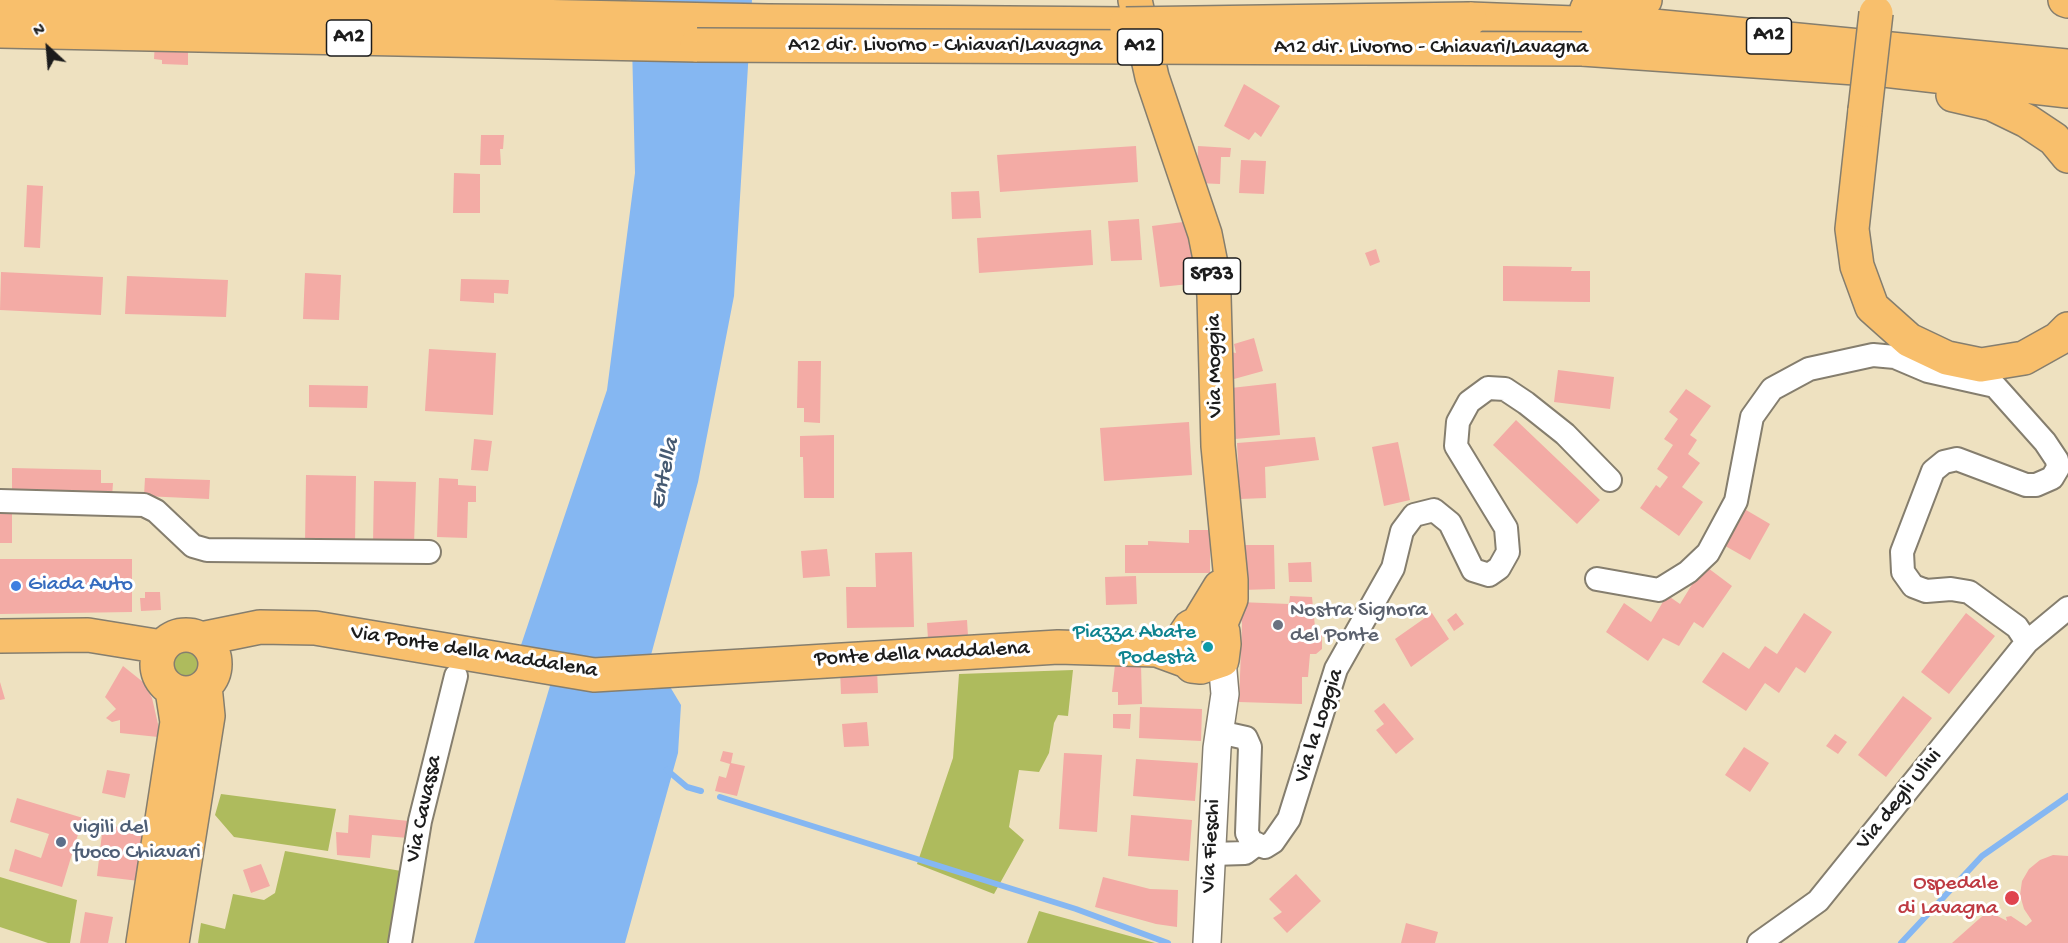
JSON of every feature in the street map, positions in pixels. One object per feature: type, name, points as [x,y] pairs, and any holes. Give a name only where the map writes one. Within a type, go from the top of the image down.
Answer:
[{"type":"main road","name":"Via Moggia","points":[[1135,0],[1152,77],[1205,234],[1211,264],[1218,446],[1231,599],[1201,644]]},
{"type":"main road","points":[[1478,19],[1645,0]]},
{"type":"main road","name":"A12","points":[[0,5],[768,21],[1126,24],[1478,19],[1653,26],[2068,66]]},
{"type":"main road","points":[[1877,7],[1852,229],[1857,266],[1872,307],[1909,340],[1947,358],[1981,366],[2024,358],[2058,339],[2068,329]]},
{"type":"main road","name":"A12 dir. Livorno - Chiavari/Lavagna","points":[[0,31],[710,45],[1582,50],[1884,70],[2068,92]]},
{"type":"main road","points":[[1642,53],[1750,71],[1959,96],[1992,104],[2027,121],[2054,139],[2068,156]]},
{"type":"main road","points":[[1947,358],[2012,350],[2049,332],[2068,311]]},
{"type":"main road","name":"Via Ponte della Maddalena","points":[[201,639],[260,627],[315,628],[594,675],[785,663]]},
{"type":"main road","points":[[0,636],[88,635],[162,647]]},
{"type":"main road","points":[[143,943],[177,722],[172,690],[159,675],[157,666],[162,647],[176,637],[184,635],[201,639],[213,653],[215,662],[211,679],[205,686],[189,693],[172,690]]},
{"type":"main road","name":"Ponte della Maddalena","points":[[785,663],[1058,647],[1156,650],[1201,644]]},
{"type":"main road","points":[[172,943],[208,716],[205,686]]},
{"type":"street","points":[[1597,579],[1659,590],[1688,572],[1708,553],[1736,501],[1752,417],[1772,389],[1809,369],[1873,355],[1895,357],[1928,371],[1995,386],[2045,442],[2057,460],[2058,468],[2052,478],[2036,485],[2026,485],[1957,459],[1944,462],[1933,471],[1902,552],[1903,572],[1913,586],[1926,591],[1952,589],[1969,592],[2017,627],[2027,642]]},
{"type":"street","name":"Via la Loggia","points":[[1212,854],[1245,853],[1257,844],[1265,847],[1273,842],[1289,819],[1336,669],[1393,568],[1402,531],[1414,515],[1434,510],[1450,523],[1473,570],[1489,575],[1499,568],[1508,552],[1506,528],[1456,446],[1458,422],[1469,402],[1488,388],[1505,389],[1565,434],[1610,480]]},
{"type":"street","points":[[0,501],[144,505],[156,511],[193,546],[207,550],[429,552]]},
{"type":"street","name":"Via degli Ulivi","points":[[1758,943],[1818,901],[2027,642],[2068,608]]},
{"type":"street","name":"Via Moggia","points":[[1201,644],[1225,694],[1219,734]]},
{"type":"street","name":"Via Cavassa","points":[[400,943],[420,821],[456,676]]},
{"type":"street","points":[[1219,734],[1246,738],[1250,747],[1247,833],[1252,843],[1257,844]]},
{"type":"street","name":"Via Fieschi","points":[[1207,943],[1219,734]]},
{"type":"green space","points":[[187,645],[200,651],[206,664],[200,677],[187,683],[174,677],[168,664],[174,651]]},
{"type":"green space","points":[[1073,670],[1068,716],[1058,715],[1054,723],[1049,753],[1039,772],[1019,770],[1009,827],[1024,840],[994,894],[917,864],[953,758],[959,674]]},
{"type":"green space","points":[[221,794],[336,809],[328,851],[234,837],[215,815]]},
{"type":"green space","points":[[285,851],[407,872],[393,943],[198,943],[201,923],[225,929],[233,894],[264,900],[275,893]]},
{"type":"green space","points":[[0,877],[77,900],[70,943],[48,943],[0,927]]},
{"type":"green space","points":[[1039,911],[1155,943],[1027,943]]},
{"type":"water","name":"Entella","points":[[631,0],[752,0],[734,296],[698,482],[651,655],[681,705],[678,753],[625,943],[474,943],[557,662],[519,651],[607,390],[635,173]]},
{"type":"building","points":[[155,41],[188,42],[188,65],[162,64],[162,60],[154,59]]},
{"type":"building","points":[[1244,84],[1280,106],[1261,137],[1255,132],[1249,140],[1224,126]]},
{"type":"building","points":[[481,135],[504,135],[503,149],[500,149],[501,165],[480,165]]},
{"type":"building","points":[[1136,146],[1138,182],[1000,192],[997,155]]},
{"type":"building","points":[[1198,146],[1231,148],[1230,157],[1221,157],[1220,184],[1197,183]]},
{"type":"building","points":[[1241,160],[1266,161],[1264,194],[1239,193]]},
{"type":"building","points":[[454,173],[480,174],[480,213],[453,213]]},
{"type":"building","points":[[27,185],[43,186],[40,248],[24,247]]},
{"type":"building","points":[[979,191],[981,218],[952,219],[951,192]]},
{"type":"building","points":[[1139,219],[1142,260],[1111,261],[1108,221]]},
{"type":"building","points":[[1191,221],[1199,283],[1160,287],[1152,226]]},
{"type":"building","points":[[1091,230],[1093,265],[979,273],[977,238]]},
{"type":"building","points":[[1376,249],[1380,262],[1370,266],[1365,253]]},
{"type":"building","points":[[1503,266],[1572,267],[1571,271],[1590,271],[1590,302],[1503,301]]},
{"type":"building","points":[[1,272],[103,277],[101,315],[0,310]]},
{"type":"building","points":[[305,273],[341,275],[339,320],[303,319]]},
{"type":"building","points":[[127,276],[228,280],[226,317],[125,314]]},
{"type":"building","points":[[461,279],[509,280],[508,294],[494,293],[494,303],[460,301]]},
{"type":"building","points":[[1254,338],[1263,371],[1234,379],[1231,352],[1236,353],[1234,344]]},
{"type":"building","points":[[429,349],[496,353],[493,415],[425,411]]},
{"type":"building","points":[[798,361],[821,361],[820,423],[804,422],[804,408],[797,408]]},
{"type":"building","points":[[1558,370],[1614,377],[1610,409],[1554,402]]},
{"type":"building","points":[[1276,383],[1280,435],[1235,439],[1231,388]]},
{"type":"building","points":[[309,385],[368,386],[367,408],[309,407]]},
{"type":"building","points":[[1686,389],[1711,406],[1690,435],[1697,440],[1688,454],[1700,463],[1682,487],[1703,502],[1679,536],[1640,508],[1656,485],[1660,488],[1668,477],[1657,469],[1673,445],[1664,439],[1678,419],[1669,412]]},
{"type":"building","points":[[1516,420],[1600,500],[1577,524],[1493,445]]},
{"type":"building","points":[[1189,422],[1192,475],[1104,481],[1100,428]]},
{"type":"building","points":[[834,435],[834,498],[804,498],[800,436]]},
{"type":"building","points":[[1315,437],[1319,460],[1265,467],[1266,498],[1240,499],[1237,443]]},
{"type":"building","points":[[474,439],[492,441],[488,471],[471,470]]},
{"type":"building","points":[[1398,442],[1410,500],[1384,506],[1372,447]]},
{"type":"building","points":[[12,468],[101,470],[101,483],[113,483],[112,497],[12,495]]},
{"type":"building","points":[[306,475],[356,476],[355,544],[305,543]]},
{"type":"building","points":[[145,478],[210,480],[209,499],[144,496]]},
{"type":"building","points":[[439,478],[458,479],[458,485],[476,486],[476,502],[468,502],[467,538],[437,537]]},
{"type":"building","points":[[374,481],[416,482],[414,545],[373,545]]},
{"type":"building","points":[[1741,507],[1770,524],[1750,560],[1720,543]]},
{"type":"building","points":[[0,509],[12,510],[12,543],[0,543]]},
{"type":"building","points":[[1189,530],[1210,530],[1210,573],[1125,573],[1125,545],[1148,545],[1148,541],[1189,543]]},
{"type":"building","points":[[1241,545],[1274,545],[1275,589],[1242,590]]},
{"type":"building","points":[[827,549],[830,576],[803,578],[801,551]]},
{"type":"building","points":[[912,552],[914,627],[847,628],[846,587],[876,587],[875,553]]},
{"type":"building","points":[[0,559],[132,559],[132,612],[0,614]]},
{"type":"building","points":[[1311,562],[1312,582],[1289,582],[1288,563]]},
{"type":"building","points":[[1704,565],[1732,586],[1703,628],[1694,622],[1679,646],[1663,638],[1648,661],[1606,632],[1624,603],[1651,622],[1667,595],[1680,604]]},
{"type":"building","points":[[1136,576],[1137,604],[1106,605],[1105,577]]},
{"type":"building","points":[[145,592],[160,592],[161,610],[141,611],[140,598],[145,598]]},
{"type":"building","points":[[1290,596],[1312,597],[1315,627],[1322,632],[1322,649],[1316,654],[1310,654],[1308,677],[1302,677],[1302,704],[1239,702],[1242,624],[1239,602],[1289,604]]},
{"type":"building","points":[[1432,613],[1449,639],[1411,667],[1395,639]]},
{"type":"building","points":[[1456,613],[1464,624],[1454,631],[1447,620]]},
{"type":"building","points":[[1804,613],[1832,632],[1805,673],[1796,667],[1779,693],[1765,683],[1746,711],[1702,682],[1723,652],[1749,669],[1765,646],[1777,654]]},
{"type":"building","points":[[1966,613],[1995,636],[1949,694],[1921,672]]},
{"type":"building","points":[[967,620],[968,636],[928,639],[927,623]]},
{"type":"building","points":[[1141,664],[1142,704],[1118,705],[1118,692],[1112,692],[1115,665]]},
{"type":"building","points":[[123,666],[143,682],[152,698],[158,724],[158,737],[120,733],[120,720],[112,722],[106,718],[116,709],[105,697]]},
{"type":"building","points":[[877,669],[878,693],[841,694],[840,670]]},
{"type":"building","points":[[0,682],[5,699],[0,700]]},
{"type":"building","points":[[1903,696],[1932,718],[1886,777],[1858,755]]},
{"type":"building","points":[[1384,703],[1414,739],[1396,754],[1376,730],[1384,724],[1374,711]]},
{"type":"building","points":[[1140,707],[1202,709],[1201,741],[1139,738]]},
{"type":"building","points":[[1113,714],[1131,714],[1130,729],[1113,728]]},
{"type":"building","points":[[867,722],[869,746],[844,747],[842,724]]},
{"type":"building","points":[[1835,734],[1847,742],[1838,754],[1826,746]]},
{"type":"building","points":[[1744,747],[1769,763],[1750,792],[1725,775]]},
{"type":"building","points":[[723,751],[733,753],[731,763],[745,766],[737,796],[715,791],[719,776],[726,778],[730,764],[720,761]]},
{"type":"building","points":[[1064,753],[1102,755],[1097,832],[1059,829]]},
{"type":"building","points":[[1136,759],[1198,763],[1195,801],[1133,796]]},
{"type":"building","points":[[107,770],[130,774],[125,798],[102,793]]},
{"type":"building","name":"vigili del fuoco Chiavari","points":[[17,798],[83,818],[62,887],[9,871],[15,849],[41,858],[49,834],[10,822]]},
{"type":"building","points":[[349,815],[409,821],[408,838],[372,835],[370,858],[337,855],[336,832],[348,833]]},
{"type":"building","points":[[1131,815],[1192,820],[1189,861],[1128,856]]},
{"type":"building","points":[[103,825],[145,830],[139,881],[97,876]]},
{"type":"building","points":[[2053,855],[2068,856],[2068,943],[1952,943],[1988,911],[2007,921],[2006,917],[2011,916],[2026,926],[2032,921],[2024,909],[2020,895],[2022,881],[2029,869],[2040,860]]},
{"type":"building","points":[[261,864],[270,886],[251,893],[243,870]]},
{"type":"building","points":[[1296,874],[1321,901],[1287,933],[1273,918],[1282,912],[1269,899]]},
{"type":"building","points":[[1103,877],[1150,889],[1178,890],[1177,927],[1156,924],[1095,907]]},
{"type":"building","points":[[85,912],[113,917],[108,943],[80,943]]},
{"type":"building","points":[[1406,923],[1438,932],[1435,943],[1401,943]]},
{"type":"waterway","points":[[667,770],[687,787],[701,791]]},
{"type":"waterway","points":[[1901,943],[1982,856],[2068,796]]},
{"type":"waterway","points":[[720,797],[1076,909],[1168,943]]},
{"type":"place","name":"Giada Auto","points":[[16,586]]},
{"type":"place","name":"Nostra Signora del Ponte","points":[[1278,625]]},
{"type":"place","name":"Piazza Abate Podestà","points":[[1208,647]]},
{"type":"place","name":"vigili del fuoco Chiavari","points":[[61,842]]},
{"type":"place","name":"Ospedale di Lavagna","points":[[2012,898]]}]
